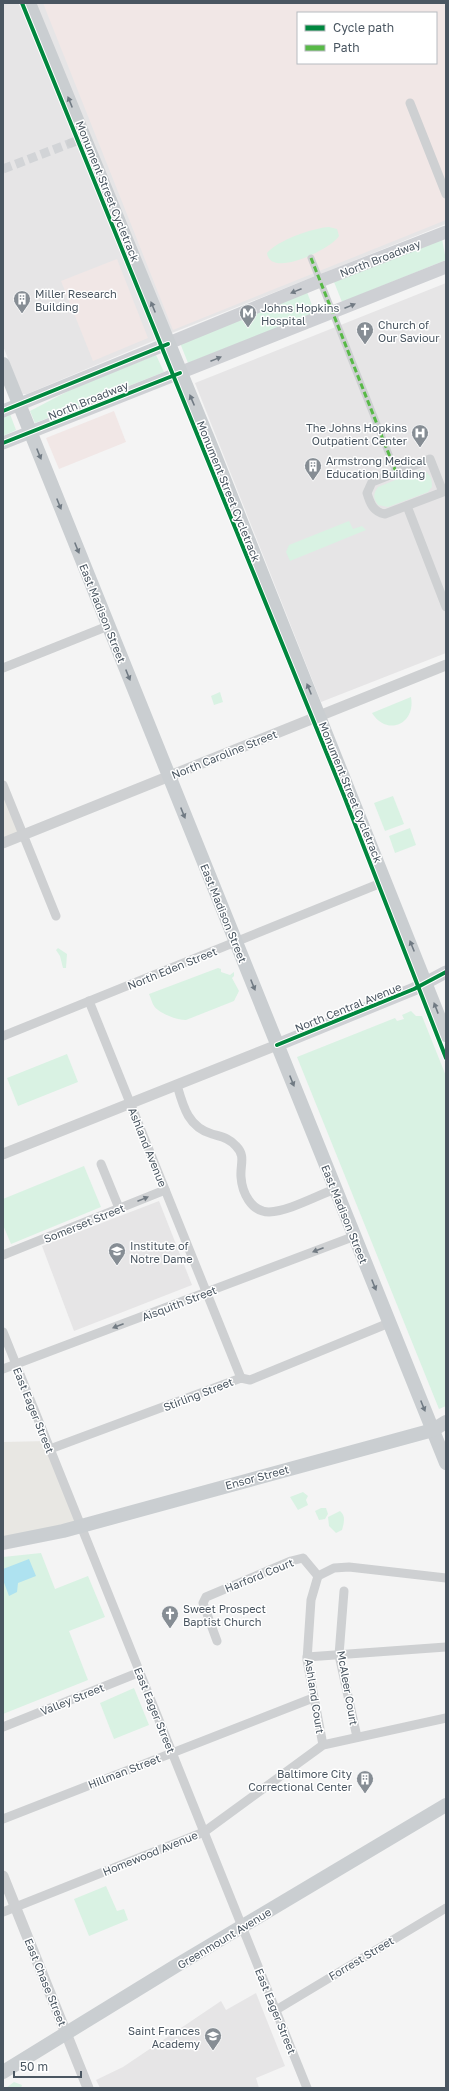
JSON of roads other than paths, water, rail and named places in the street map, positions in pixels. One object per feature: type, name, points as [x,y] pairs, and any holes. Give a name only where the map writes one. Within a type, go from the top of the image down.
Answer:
[{"type":"main road","points":[[29,3],[386,881],[446,1035]]},
{"type":"main road","name":"North Broadway","points":[[3,411],[320,281],[446,232]]},
{"type":"main road","name":"North Broadway","points":[[3,443],[446,267]]},
{"type":"main road","name":"East Madison Street","points":[[3,364],[389,1323],[439,1432],[446,1463]]},
{"type":"main road","name":"North Central Avenue","points":[[277,1045],[414,989],[446,972]]},
{"type":"main road","name":"Ensor Street","points":[[3,1543],[55,1532],[439,1432],[446,1422]]},
{"type":"main road","name":"Greenmount Avenue","points":[[3,2072],[179,1964],[446,1805]]},
{"type":"street","points":[[410,103],[446,194]]},
{"type":"street","points":[[71,143],[84,138]]},
{"type":"street","points":[[310,258],[396,472]]},
{"type":"street","points":[[430,459],[443,492],[406,506],[385,514],[378,513],[369,500],[367,492],[372,482],[430,459]]},
{"type":"street","points":[[406,506],[446,607]]},
{"type":"street","points":[[3,668],[108,626]]},
{"type":"street","name":"North Caroline Street","points":[[3,843],[446,665]]},
{"type":"street","points":[[3,785],[56,916]]},
{"type":"street","name":"North Eden Street","points":[[3,1036],[386,881]]},
{"type":"street","name":"Ashland Avenue","points":[[90,1001],[206,1292]]},
{"type":"street","name":"North Central Avenue","points":[[3,1154],[277,1045]]},
{"type":"street","points":[[176,1085],[183,1106],[191,1122],[203,1131],[226,1138],[240,1151],[243,1160],[241,1174],[244,1191],[247,1199],[260,1210],[268,1212],[281,1209],[335,1189]]},
{"type":"street","points":[[101,1164],[119,1208]]},
{"type":"street","name":"Somerset Street","points":[[3,1255],[165,1190]]},
{"type":"street","name":"Aisquith Street","points":[[3,1369],[354,1236]]},
{"type":"street","points":[[206,1292],[241,1378]]},
{"type":"street","name":"Stirling Street","points":[[50,1448],[241,1378],[250,1380],[389,1323]]},
{"type":"street","name":"East Eager Street","points":[[3,1332],[307,2088]]},
{"type":"street","name":"Harford Court","points":[[217,1641],[203,1603],[206,1597],[303,1558],[318,1576]]},
{"type":"street","points":[[318,1576],[334,1568],[349,1567],[446,1578]]},
{"type":"street","name":"Ashland Court","points":[[318,1576],[312,1589],[308,1657],[313,1698],[323,1744]]},
{"type":"street","name":"McAleer Court","points":[[344,1591],[339,1655],[357,1737]]},
{"type":"street","points":[[308,1657],[446,1647]]},
{"type":"street","name":"Valley Street","points":[[3,1727],[140,1672]]},
{"type":"street","name":"Hillman Street","points":[[3,1819],[313,1698]]},
{"type":"street","points":[[323,1744],[446,1718]]},
{"type":"street","name":"Homewood Avenue","points":[[3,1912],[204,1832],[323,1744]]},
{"type":"street","name":"East Chase Street","points":[[3,1876],[88,2088]]},
{"type":"street","name":"Forrest Street","points":[[276,2010],[446,1908]]},
{"type":"water","points":[[29,1559],[36,1576],[18,1583],[17,1592],[9,1596],[3,1580],[3,1569]]},
{"type":"tunnel","points":[[3,169],[71,143]]},
{"type":"place","name":"Miller Research Building","points":[[22,314]]},
{"type":"place","name":"Johns Hopkins Hospital","points":[[248,328]]},
{"type":"place","name":"Church of Our Saviour","points":[[365,345]]},
{"type":"place","name":"The Johns Hopkins Outpatient Center","points":[[420,448]]},
{"type":"place","name":"Armstrong Medical Education Building","points":[[313,481]]},
{"type":"place","name":"Institute of Notre Dame","points":[[117,1266]]},
{"type":"place","name":"Sweet Prospect Baptist Church","points":[[170,1629]]},
{"type":"place","name":"Baltimore City Correctional Center","points":[[365,1794]]},
{"type":"place","name":"Saint Frances Academy","points":[[213,2051]]}]
